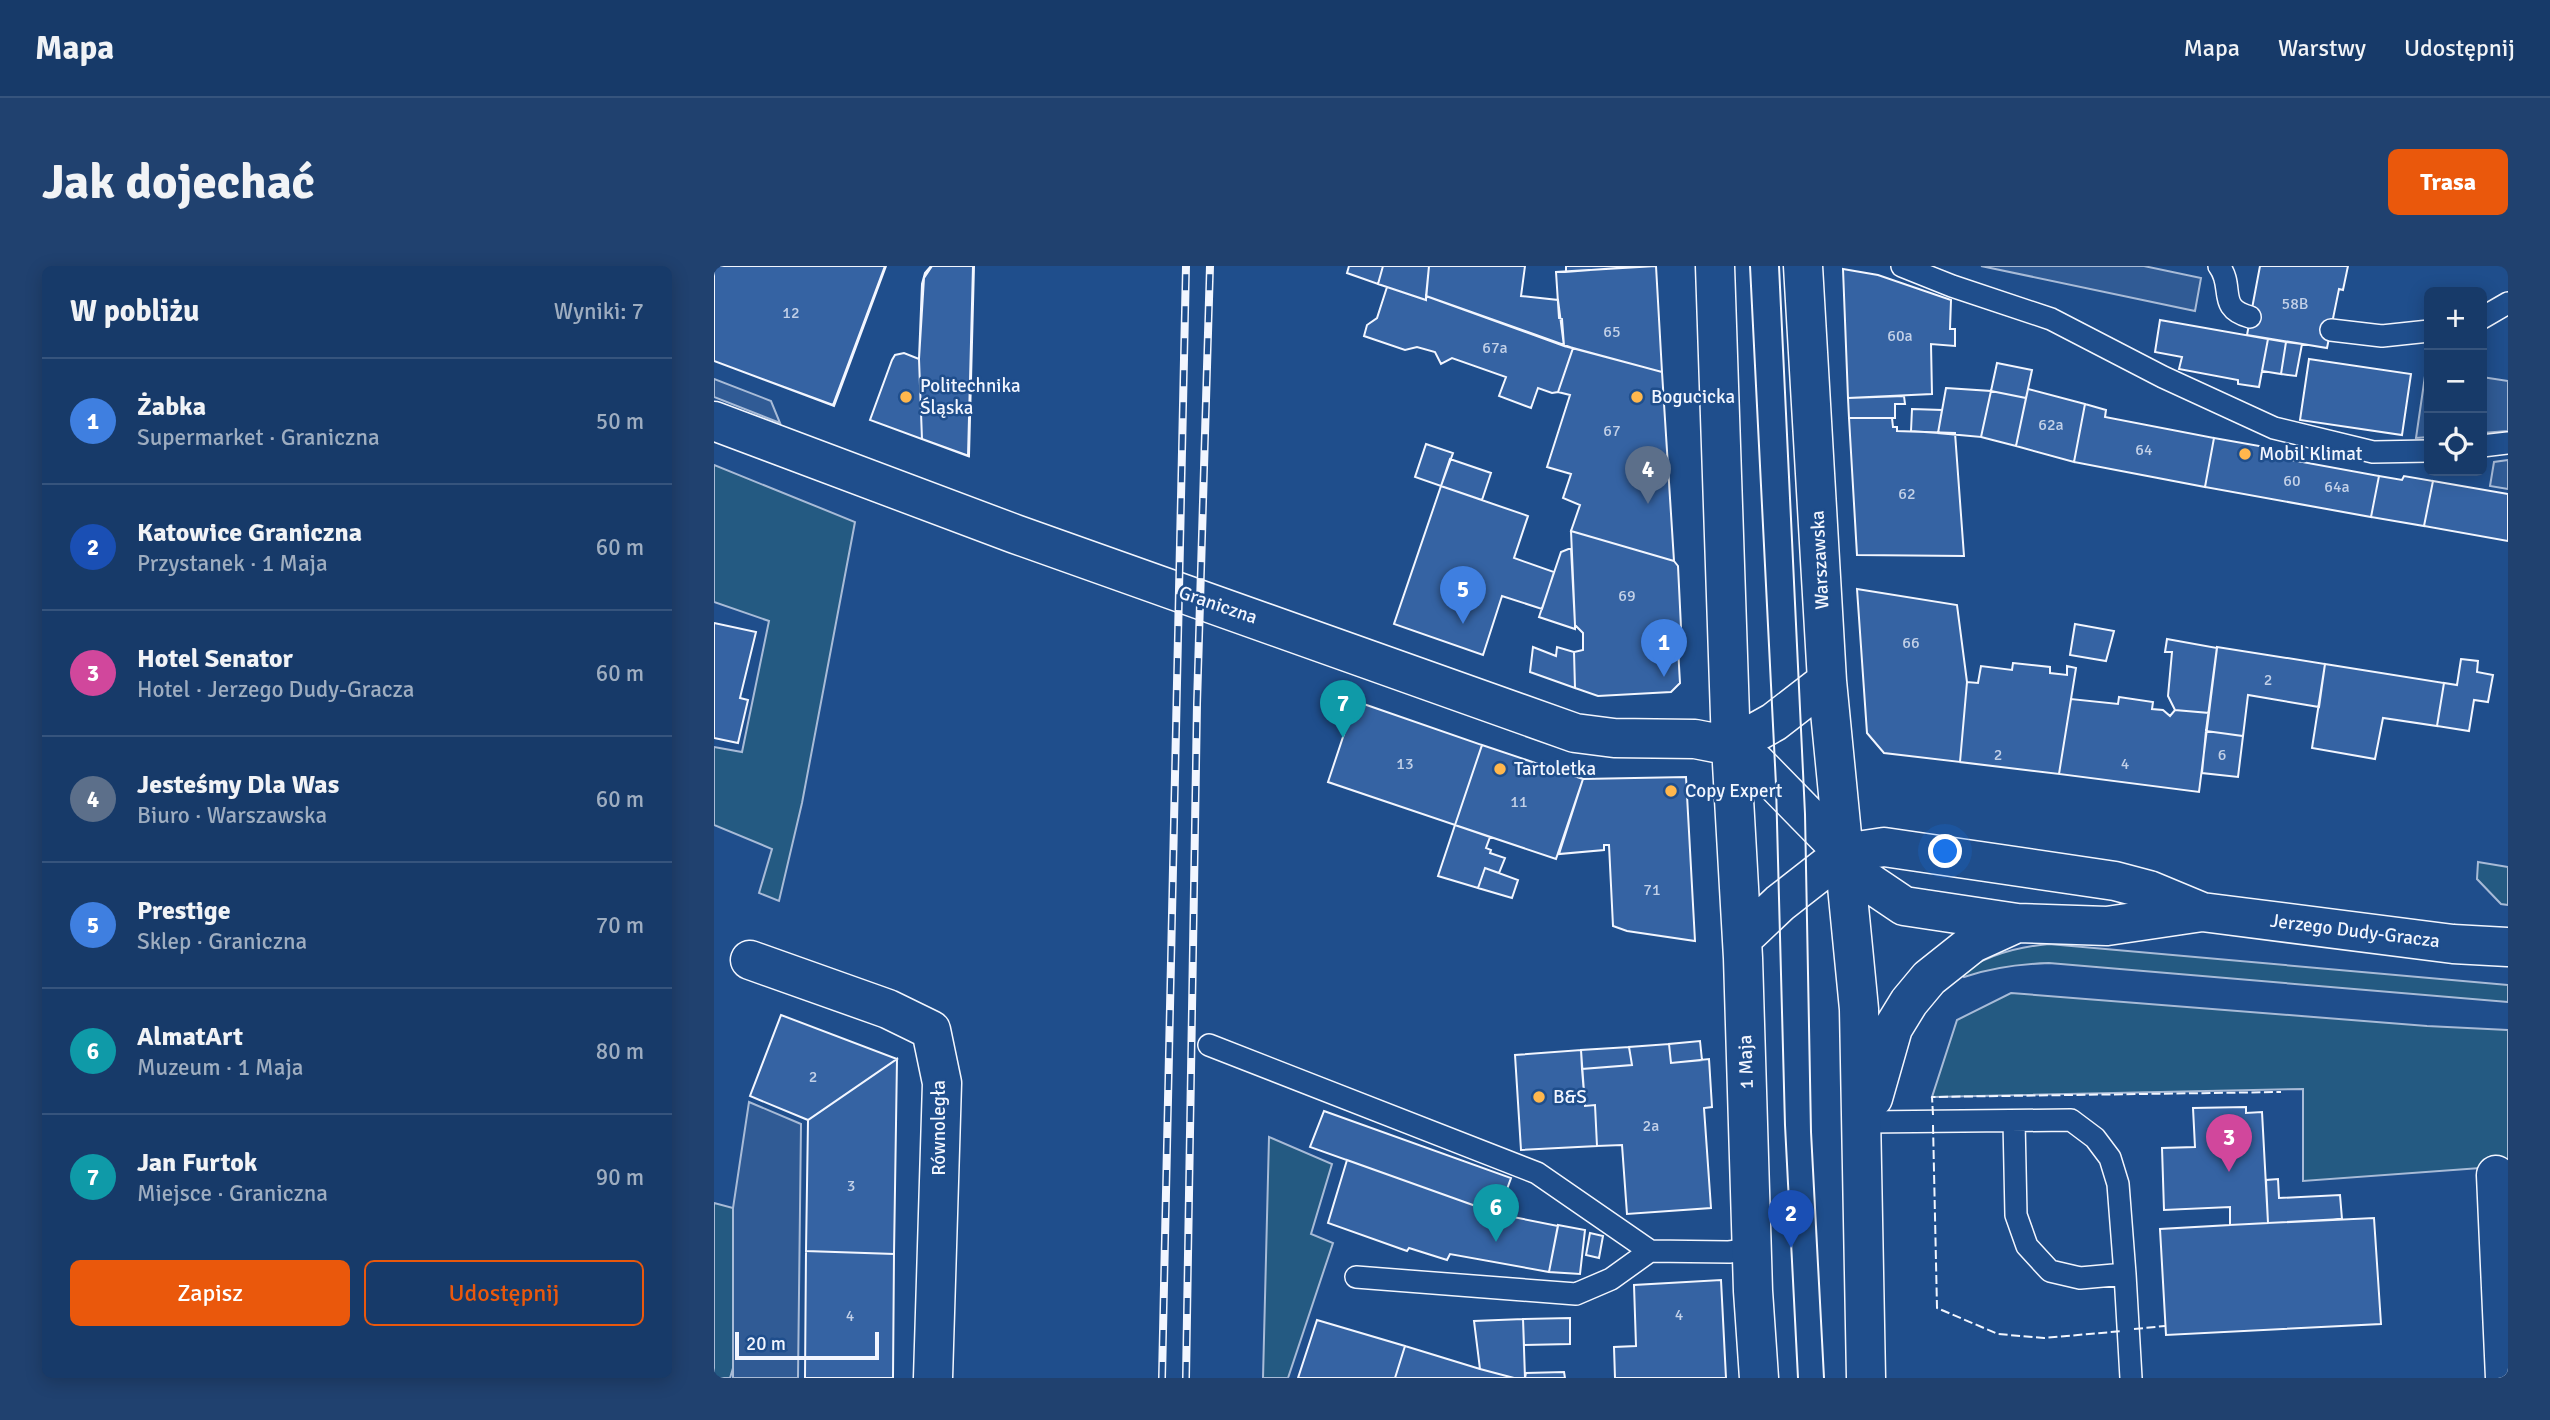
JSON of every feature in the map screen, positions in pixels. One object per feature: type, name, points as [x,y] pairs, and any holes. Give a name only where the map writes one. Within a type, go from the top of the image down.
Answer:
[{"type":"street","points":[[1714,266],[1731,746]]},
{"type":"street","name":"Warszawska","points":[[1802,266],[1827,681],[1844,853]]},
{"type":"street","name":"Graniczna","points":[[714,421],[1015,534],[1575,733],[1614,738],[1695,739],[1731,746]]},
{"type":"street","points":[[1731,746],[1774,722],[1827,681]]},
{"type":"street","points":[[1731,746],[1755,763],[1844,853],[1858,1009],[1864,1136],[1866,1378]]},
{"type":"street","name":"1 Maja","points":[[1731,746],[1742,939],[1759,1378]]},
{"type":"street","name":"Jerzego Dudy-Gracza","points":[[2202,912],[2107,926],[2017,923],[1904,906],[1861,877],[1844,853],[1884,848],[2091,876],[2149,890],[2202,912],[2453,944],[2508,947]]},
{"type":"street","points":[[1742,939],[1780,902],[1844,853]]},
{"type":"street","points":[[1864,1136],[1890,1039],[1909,1002],[1929,978],[1973,943],[2017,923]]},
{"type":"street","name":"Równoległa","points":[[750,960],[888,1009],[931,1030],[942,1083],[933,1378]]},
{"type":"street","points":[[2496,1175],[2506,1364]]},
{"type":"lane","points":[[1902,266],[2051,319],[2163,377],[2274,428],[2373,452],[2424,451]]},
{"type":"lane","points":[[2219,266],[2227,284],[2229,303],[2237,314],[2250,317]]},
{"type":"lane","points":[[2487,315],[2508,303]]},
{"type":"lane","points":[[2331,330],[2382,336],[2424,332]]},
{"type":"lane","points":[[2487,445],[2508,443]]},
{"type":"lane","points":[[1209,1045],[1537,1174],[1650,1251],[1729,1252],[1752,1249]]},
{"type":"lane","points":[[1864,1136],[2014,1121],[2071,1121],[2095,1138],[2110,1158],[2118,1184],[2131,1378]]},
{"type":"lane","points":[[2014,1121],[2016,1215],[2027,1246],[2050,1271],[2080,1278],[2125,1274]]},
{"type":"lane","points":[[1356,1277],[1576,1294],[1611,1279],[1650,1251]]},
{"type":"shaded area","points":[[1981,266],[2144,266],[2201,278],[2195,311]]},
{"type":"shaded area","points":[[2487,378],[2508,381],[2508,431],[2487,433]]},
{"type":"shaded area","points":[[714,379],[771,401],[780,423],[714,397]]},
{"type":"shaded area","points":[[2424,383],[2424,437],[2416,438]]},
{"type":"shaded area","points":[[2508,460],[2508,489],[2490,486],[2494,462]]},
{"type":"shaded area","points":[[714,465],[855,522],[802,803],[779,901],[759,893],[772,849],[714,825],[714,747],[742,752],[769,621],[714,602]]},
{"type":"shaded area","points":[[2478,862],[2508,867],[2508,905],[2501,904],[2477,879]]},
{"type":"shaded area","points":[[2049,944],[2508,985],[2508,1002],[2049,963],[2006,967],[1964,977],[1961,974],[1981,961],[2003,953]]},
{"type":"shaded area","points":[[2011,993],[2508,1030],[2508,1166],[2303,1181],[2303,1089],[1932,1097],[1957,1020]]},
{"type":"shaded area","points":[[749,1102],[801,1124],[798,1378],[733,1378],[733,1208]]},
{"type":"shaded area","points":[[1269,1137],[1332,1164],[1311,1234],[1333,1243],[1288,1378],[1263,1378]]},
{"type":"shaded area","points":[[714,1203],[733,1208],[733,1368],[730,1378],[714,1378]]},
{"type":"building","points":[[714,266],[885,266],[833,405],[714,361]]},
{"type":"building","points":[[714,266],[886,266],[834,406],[714,361]]},
{"type":"building","points":[[931,266],[974,266],[969,456],[922,439],[919,359],[922,284],[925,273]]},
{"type":"building","points":[[932,266],[973,266],[968,456],[870,420],[895,355],[904,353],[919,359],[924,278]]},
{"type":"building","points":[[1349,266],[1383,266],[1378,284],[1347,273]]},
{"type":"building","points":[[1383,266],[1429,266],[1426,300],[1378,284]]},
{"type":"building","points":[[1429,266],[1525,266],[1521,296],[1558,300],[1564,346],[1426,296]]},
{"type":"building","points":[[1566,266],[1642,266],[1566,272]]},
{"type":"building","points":[[1656,266],[1662,372],[1564,346],[1556,272]]},
{"type":"building","points":[[2260,266],[2348,266],[2343,290],[2339,289],[2327,348],[2247,335]]},
{"type":"building","points":[[1843,269],[1878,275],[1951,300],[1950,329],[1955,329],[1955,346],[1931,344],[1932,394],[1848,398]]},
{"type":"building","points":[[1387,287],[1426,300],[1426,296],[1573,348],[1558,392],[1552,393],[1538,388],[1531,408],[1499,396],[1506,377],[1452,358],[1441,364],[1435,352],[1417,347],[1405,350],[1364,336],[1367,325],[1377,318]]},
{"type":"building","points":[[2160,320],[2268,339],[2259,387],[2238,384],[2238,380],[2179,369],[2182,357],[2155,352]]},
{"type":"building","points":[[2268,339],[2286,342],[2281,374],[2262,371]]},
{"type":"building","points":[[2286,342],[2302,344],[2296,376],[2281,374]]},
{"type":"building","points":[[1573,348],[1662,372],[1674,561],[1571,531],[1580,505],[1563,498],[1571,474],[1547,467],[1570,395],[1558,392]]},
{"type":"building","points":[[2309,359],[2411,374],[2402,435],[2300,420]]},
{"type":"building","points":[[1997,363],[2032,370],[2026,398],[1991,391]]},
{"type":"building","points":[[1946,388],[1991,391],[1981,437],[1938,433]]},
{"type":"building","points":[[2028,389],[2085,404],[2074,462],[2016,446]]},
{"type":"building","points":[[1991,391],[2026,398],[2016,446],[1981,437]]},
{"type":"building","points":[[1904,396],[1905,404],[1895,404],[1895,418],[1849,418],[1848,398]]},
{"type":"building","points":[[2085,404],[2106,410],[2105,417],[2214,438],[2205,487],[2074,462]]},
{"type":"building","points":[[1912,409],[1942,410],[1938,433],[1911,431]]},
{"type":"building","points":[[1849,418],[1892,418],[1893,427],[1897,427],[1897,431],[1955,433],[1964,556],[1857,555]]},
{"type":"building","points":[[2214,438],[2265,447],[2264,455],[2379,476],[2371,517],[2205,487]]},
{"type":"building","points":[[1426,444],[1453,453],[1441,486],[1415,477]]},
{"type":"building","points":[[1450,459],[1491,473],[1482,500],[1441,486]]},
{"type":"building","points":[[2379,476],[2402,480],[2404,476],[2433,481],[2424,526],[2371,517]]},
{"type":"building","points":[[2433,481],[2508,494],[2508,541],[2424,526]]},
{"type":"building","points":[[1441,486],[1528,516],[1514,558],[1554,572],[1542,609],[1502,596],[1483,655],[1394,624]]},
{"type":"building","points":[[1571,531],[1674,561],[1678,566],[1682,648],[1678,648],[1680,683],[1671,692],[1598,696],[1575,688],[1574,652],[1583,650],[1583,633],[1575,625]]},
{"type":"building","points":[[1571,548],[1575,629],[1539,617],[1561,552]]},
{"type":"building","points":[[1857,589],[1957,605],[1967,682],[1960,762],[1884,753],[1867,733]]},
{"type":"building","points":[[714,623],[756,632],[740,698],[748,700],[738,743],[714,738]]},
{"type":"building","points":[[2075,624],[2114,631],[2106,661],[2070,655]]},
{"type":"building","points":[[2167,639],[2217,648],[2209,713],[2175,710],[2168,696],[2172,652],[2165,652]]},
{"type":"building","points":[[1533,647],[1556,656],[1557,647],[1574,652],[1575,688],[1530,672]]},
{"type":"building","points":[[2217,647],[2325,664],[2319,707],[2248,695],[2243,736],[2206,731]]},
{"type":"building","points":[[2461,659],[2478,661],[2477,672],[2493,675],[2488,702],[2474,700],[2469,731],[2437,726],[2444,683],[2457,685]]},
{"type":"building","points":[[2013,663],[2050,667],[2050,673],[2067,675],[2067,666],[2076,668],[2059,774],[1960,762],[1967,682],[1978,683],[1981,666],[2012,670]]},
{"type":"building","points":[[2325,664],[2444,683],[2437,726],[2383,718],[2375,759],[2312,748]]},
{"type":"building","points":[[2119,697],[2153,702],[2152,709],[2163,710],[2170,716],[2175,710],[2209,713],[2199,792],[2059,774],[2071,699],[2118,704]]},
{"type":"building","points":[[1355,701],[1482,745],[1455,825],[1328,782]]},
{"type":"building","points":[[2206,731],[2243,736],[2238,777],[2202,773]]},
{"type":"building","points":[[1482,745],[1583,779],[1556,859],[1455,825]]},
{"type":"building","points":[[1686,777],[1695,941],[1627,931],[1613,926],[1609,845],[1604,845],[1604,850],[1559,854],[1583,779]]},
{"type":"building","points":[[1455,825],[1490,837],[1486,848],[1491,850],[1490,853],[1505,858],[1499,873],[1485,868],[1478,888],[1438,876]]},
{"type":"building","points":[[1485,868],[1518,880],[1512,898],[1478,888]]},
{"type":"building","points":[[781,1015],[897,1059],[808,1120],[750,1096]]},
{"type":"building","points":[[1700,1041],[1702,1060],[1671,1063],[1669,1044]]},
{"type":"building","points":[[1669,1044],[1671,1063],[1709,1059],[1712,1107],[1704,1108],[1711,1208],[1627,1214],[1622,1145],[1597,1146],[1595,1105],[1585,1106],[1582,1069],[1632,1065],[1629,1047]]},
{"type":"building","points":[[1629,1047],[1632,1065],[1582,1069],[1581,1050]]},
{"type":"building","points":[[1581,1050],[1585,1106],[1595,1105],[1597,1146],[1521,1150],[1515,1055]]},
{"type":"building","points":[[897,1059],[894,1254],[806,1251],[808,1120]]},
{"type":"building","points":[[2246,1107],[2246,1113],[2262,1112],[2268,1223],[2374,1218],[2381,1324],[2166,1335],[2160,1229],[2230,1225],[2230,1207],[2164,1210],[2162,1148],[2195,1147],[2193,1108]]},
{"type":"building","points":[[2246,1107],[2246,1113],[2262,1112],[2268,1223],[2230,1225],[2230,1207],[2164,1210],[2162,1148],[2195,1147],[2193,1108]]},
{"type":"building","points":[[1324,1111],[1511,1178],[1498,1214],[1310,1147]]},
{"type":"building","points":[[1347,1160],[1498,1214],[1558,1226],[1549,1272],[1450,1254],[1447,1260],[1409,1248],[1407,1251],[1328,1223]]},
{"type":"building","points":[[2278,1179],[2279,1198],[2340,1195],[2342,1219],[2268,1223],[2266,1180]]},
{"type":"building","points":[[1558,1225],[1585,1230],[1580,1274],[1549,1272]]},
{"type":"building","points":[[1590,1233],[1603,1236],[1599,1258],[1586,1255]]},
{"type":"building","points":[[806,1251],[894,1254],[893,1378],[805,1378]]},
{"type":"building","points":[[1721,1280],[1726,1378],[1615,1378],[1614,1347],[1636,1346],[1634,1285]]},
{"type":"building","points":[[1570,1318],[1570,1344],[1524,1345],[1523,1319]]},
{"type":"building","points":[[1523,1319],[1525,1378],[1514,1378],[1480,1369],[1474,1321]]},
{"type":"building","points":[[1317,1320],[1405,1346],[1395,1378],[1298,1378]]},
{"type":"building","points":[[1405,1346],[1480,1369],[1514,1378],[1395,1378]]},
{"type":"building","points":[[1564,1372],[1565,1378],[1525,1378],[1526,1373]]},
{"type":"tram line","points":[[1750,266],[1776,785],[1785,1125],[1798,1378]]},
{"type":"tram line","points":[[1779,266],[1805,814],[1811,1132],[1824,1378]]},
{"type":"railway","points":[[1162,1378],[1186,266]]},
{"type":"railway","points":[[1186,1378],[1197,704],[1210,266]]},
{"type":"fence","points":[[1933,1115],[1932,1097],[2281,1092]]},
{"type":"fence","points":[[1933,1125],[1937,1308],[1998,1334],[2044,1338],[2123,1331]]},
{"type":"fence","points":[[2134,1329],[2165,1326]]},
{"type":"place","name":"Politechnika Śląska","points":[[906,397]]},
{"type":"place","name":"Bogucicka","points":[[1637,397]]},
{"type":"place","name":"Mobil Klimat","points":[[2245,454]]},
{"type":"place","name":"Jesteśmy Dla Was","points":[[1648,504]]},
{"type":"place","name":"Prestige","points":[[1463,624]]},
{"type":"place","name":"Żabka","points":[[1664,677]]},
{"type":"place","name":"Jan Furtok","points":[[1343,738]]},
{"type":"place","name":"Tartoletka","points":[[1500,769]]},
{"type":"place","name":"Copy Expert","points":[[1671,791]]},
{"type":"place","name":"B&S","points":[[1539,1097]]},
{"type":"place","name":"Hotel Senator","points":[[2229,1172]]},
{"type":"place","name":"AlmatArt","points":[[1496,1242]]},
{"type":"place","name":"Katowice Graniczna","points":[[1791,1248]]}]
